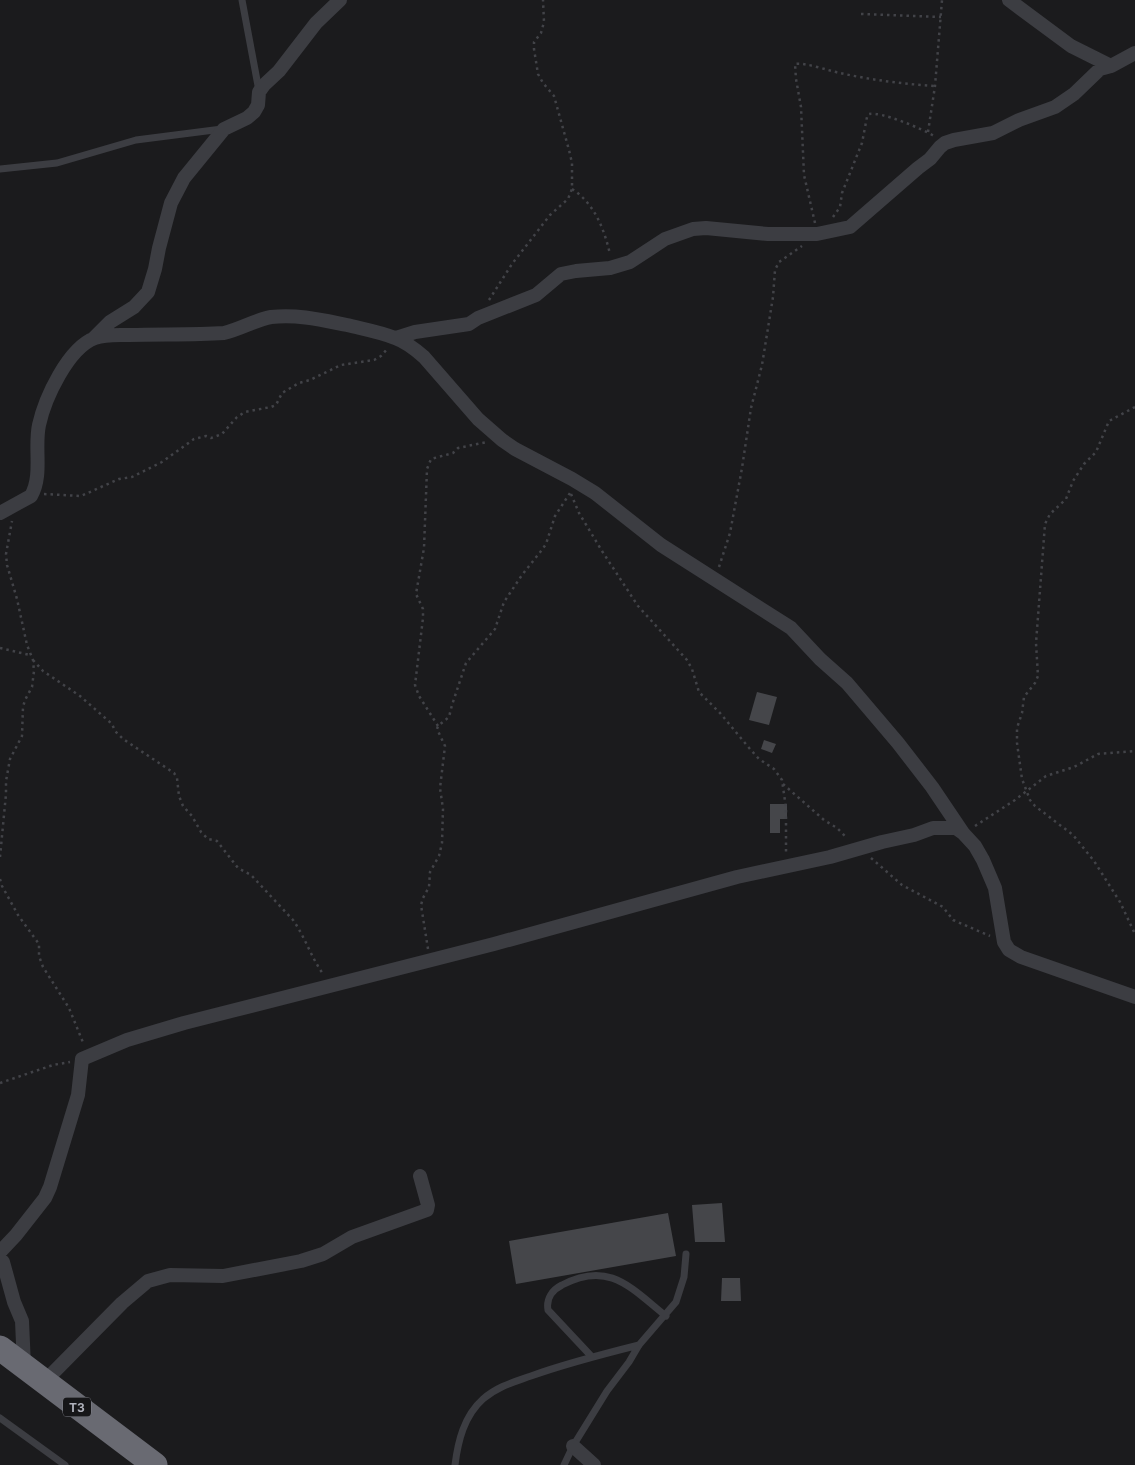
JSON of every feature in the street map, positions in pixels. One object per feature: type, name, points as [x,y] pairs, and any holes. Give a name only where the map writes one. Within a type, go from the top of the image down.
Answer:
[{"type":"highway","name":"T3","points":[[0,1348],[155,1465]]},
{"type":"street","points":[[0,513],[31,496],[36,483],[38,431],[41,416],[58,379],[76,351],[94,338],[110,322],[134,307],[148,292],[171,203],[184,178],[224,129],[248,118],[254,112],[258,105],[259,92],[264,85],[279,71],[316,23],[340,0]]},
{"type":"street","points":[[1009,0],[1071,46],[1111,66]]},
{"type":"street","points":[[399,340],[415,332],[468,324],[478,318],[536,295],[562,274],[610,268],[630,262],[666,239],[693,229],[706,228],[768,234],[850,227],[930,159],[945,143],[993,133],[1019,120],[1055,108],[1074,94],[1100,69],[1111,66],[1135,53]]},
{"type":"street","points":[[94,338],[131,334],[224,332],[232,331],[254,321],[285,316],[321,320],[399,340],[424,357],[478,419],[502,440],[571,486],[595,493],[661,545],[791,628],[820,659],[847,683],[915,764],[963,833],[975,846],[983,860],[994,888],[1004,942],[1009,950],[1020,957],[1135,997]]},
{"type":"street","points":[[24,1366],[22,1321],[1,1259],[16,1235],[45,1198],[50,1187],[78,1095],[85,1058],[127,1040],[184,1024],[429,961],[737,878],[830,857],[914,835],[933,828],[956,828],[963,833]]},
{"type":"street","points":[[44,1382],[115,1309],[148,1281],[170,1275],[223,1276],[278,1266],[324,1254],[352,1237],[427,1210],[428,1205],[420,1176]]},
{"type":"street","points":[[573,1446],[594,1465]]},
{"type":"lane","points":[[242,0],[252,64],[259,92]]},
{"type":"lane","points":[[0,169],[57,163],[136,140],[224,129]]},
{"type":"lane","points":[[564,1465],[573,1446],[607,1391],[639,1345],[666,1316],[676,1302],[684,1277],[686,1254]]},
{"type":"lane","points":[[592,1357],[548,1310],[550,1296],[558,1287],[577,1277],[591,1275],[611,1277],[625,1284],[666,1316]]},
{"type":"lane","points":[[455,1465],[458,1443],[467,1419],[482,1400],[503,1385],[592,1357],[639,1345]]},
{"type":"lane","points":[[0,1418],[65,1465]]},
{"type":"path","points":[[478,318],[512,264],[550,215],[568,199],[572,189],[572,163],[569,150],[554,96],[538,74],[534,49],[534,42],[541,33],[544,22],[543,0]]},
{"type":"path","points":[[928,132],[935,86],[942,0]]},
{"type":"path","points":[[861,14],[941,17]]},
{"type":"path","points":[[816,229],[804,175],[801,107],[795,64],[892,82],[935,86]]},
{"type":"path","points":[[716,580],[730,533],[751,408],[762,364],[770,319],[774,270],[779,262],[836,214],[840,207],[842,193],[859,152],[869,114],[874,113],[928,132],[945,143]]},
{"type":"path","points":[[572,189],[584,197],[596,215],[607,241],[611,258],[610,268]]},
{"type":"path","points":[[31,496],[48,493],[81,496],[119,479],[132,478],[162,462],[194,438],[206,436],[211,438],[222,434],[237,417],[245,412],[276,405],[282,393],[299,383],[310,380],[341,365],[374,360],[381,356],[384,351],[402,340],[399,340]]},
{"type":"path","points":[[1135,407],[1109,421],[1096,452],[1084,464],[1073,481],[1066,499],[1050,514],[1045,524],[1036,643],[1038,676],[1024,697],[1022,713],[1017,728],[1019,767],[1026,792],[1035,806],[1073,835],[1094,860],[1120,902],[1135,934]]},
{"type":"path","points":[[429,961],[421,905],[428,887],[430,872],[439,856],[442,843],[443,809],[440,788],[445,746],[438,726],[419,696],[415,685],[420,628],[423,618],[423,609],[416,594],[424,548],[427,469],[431,459],[453,453],[458,448],[502,440]]},
{"type":"path","points":[[438,726],[449,717],[466,663],[495,629],[504,602],[546,544],[555,516],[571,486]]},
{"type":"path","points":[[571,486],[579,513],[602,552],[638,606],[687,660],[692,669],[699,692],[720,713],[750,749],[774,769],[783,784],[860,848],[902,886],[943,907],[953,920],[1002,943],[1009,950]]},
{"type":"path","points":[[17,502],[18,507],[12,521],[6,554],[7,565],[33,660],[43,671],[80,696],[112,724],[115,731],[123,739],[174,772],[183,806],[192,816],[201,832],[208,839],[216,841],[238,868],[251,875],[293,920],[299,928],[315,962],[331,986]]},
{"type":"path","points":[[0,648],[31,655]]},
{"type":"path","points":[[0,857],[6,781],[10,759],[22,736],[23,707],[32,687],[33,660]]},
{"type":"path","points":[[963,833],[1026,792],[1046,776],[1074,767],[1098,754],[1135,751]]},
{"type":"path","points":[[783,784],[786,808],[786,866]]},
{"type":"path","points":[[0,879],[18,915],[39,944],[39,956],[43,967],[69,1008],[85,1058],[0,1083]]},
{"type":"building","points":[[757,692],[777,697],[769,725],[749,720]]},
{"type":"building","points":[[764,740],[776,744],[772,753],[761,749]]},
{"type":"building","points":[[770,804],[787,804],[787,819],[780,819],[780,833],[770,833]]},
{"type":"building","points":[[722,1203],[725,1242],[695,1242],[692,1205]]},
{"type":"building","points":[[668,1213],[676,1256],[516,1284],[509,1241]]},
{"type":"building","points":[[722,1278],[740,1278],[741,1301],[721,1301]]}]
